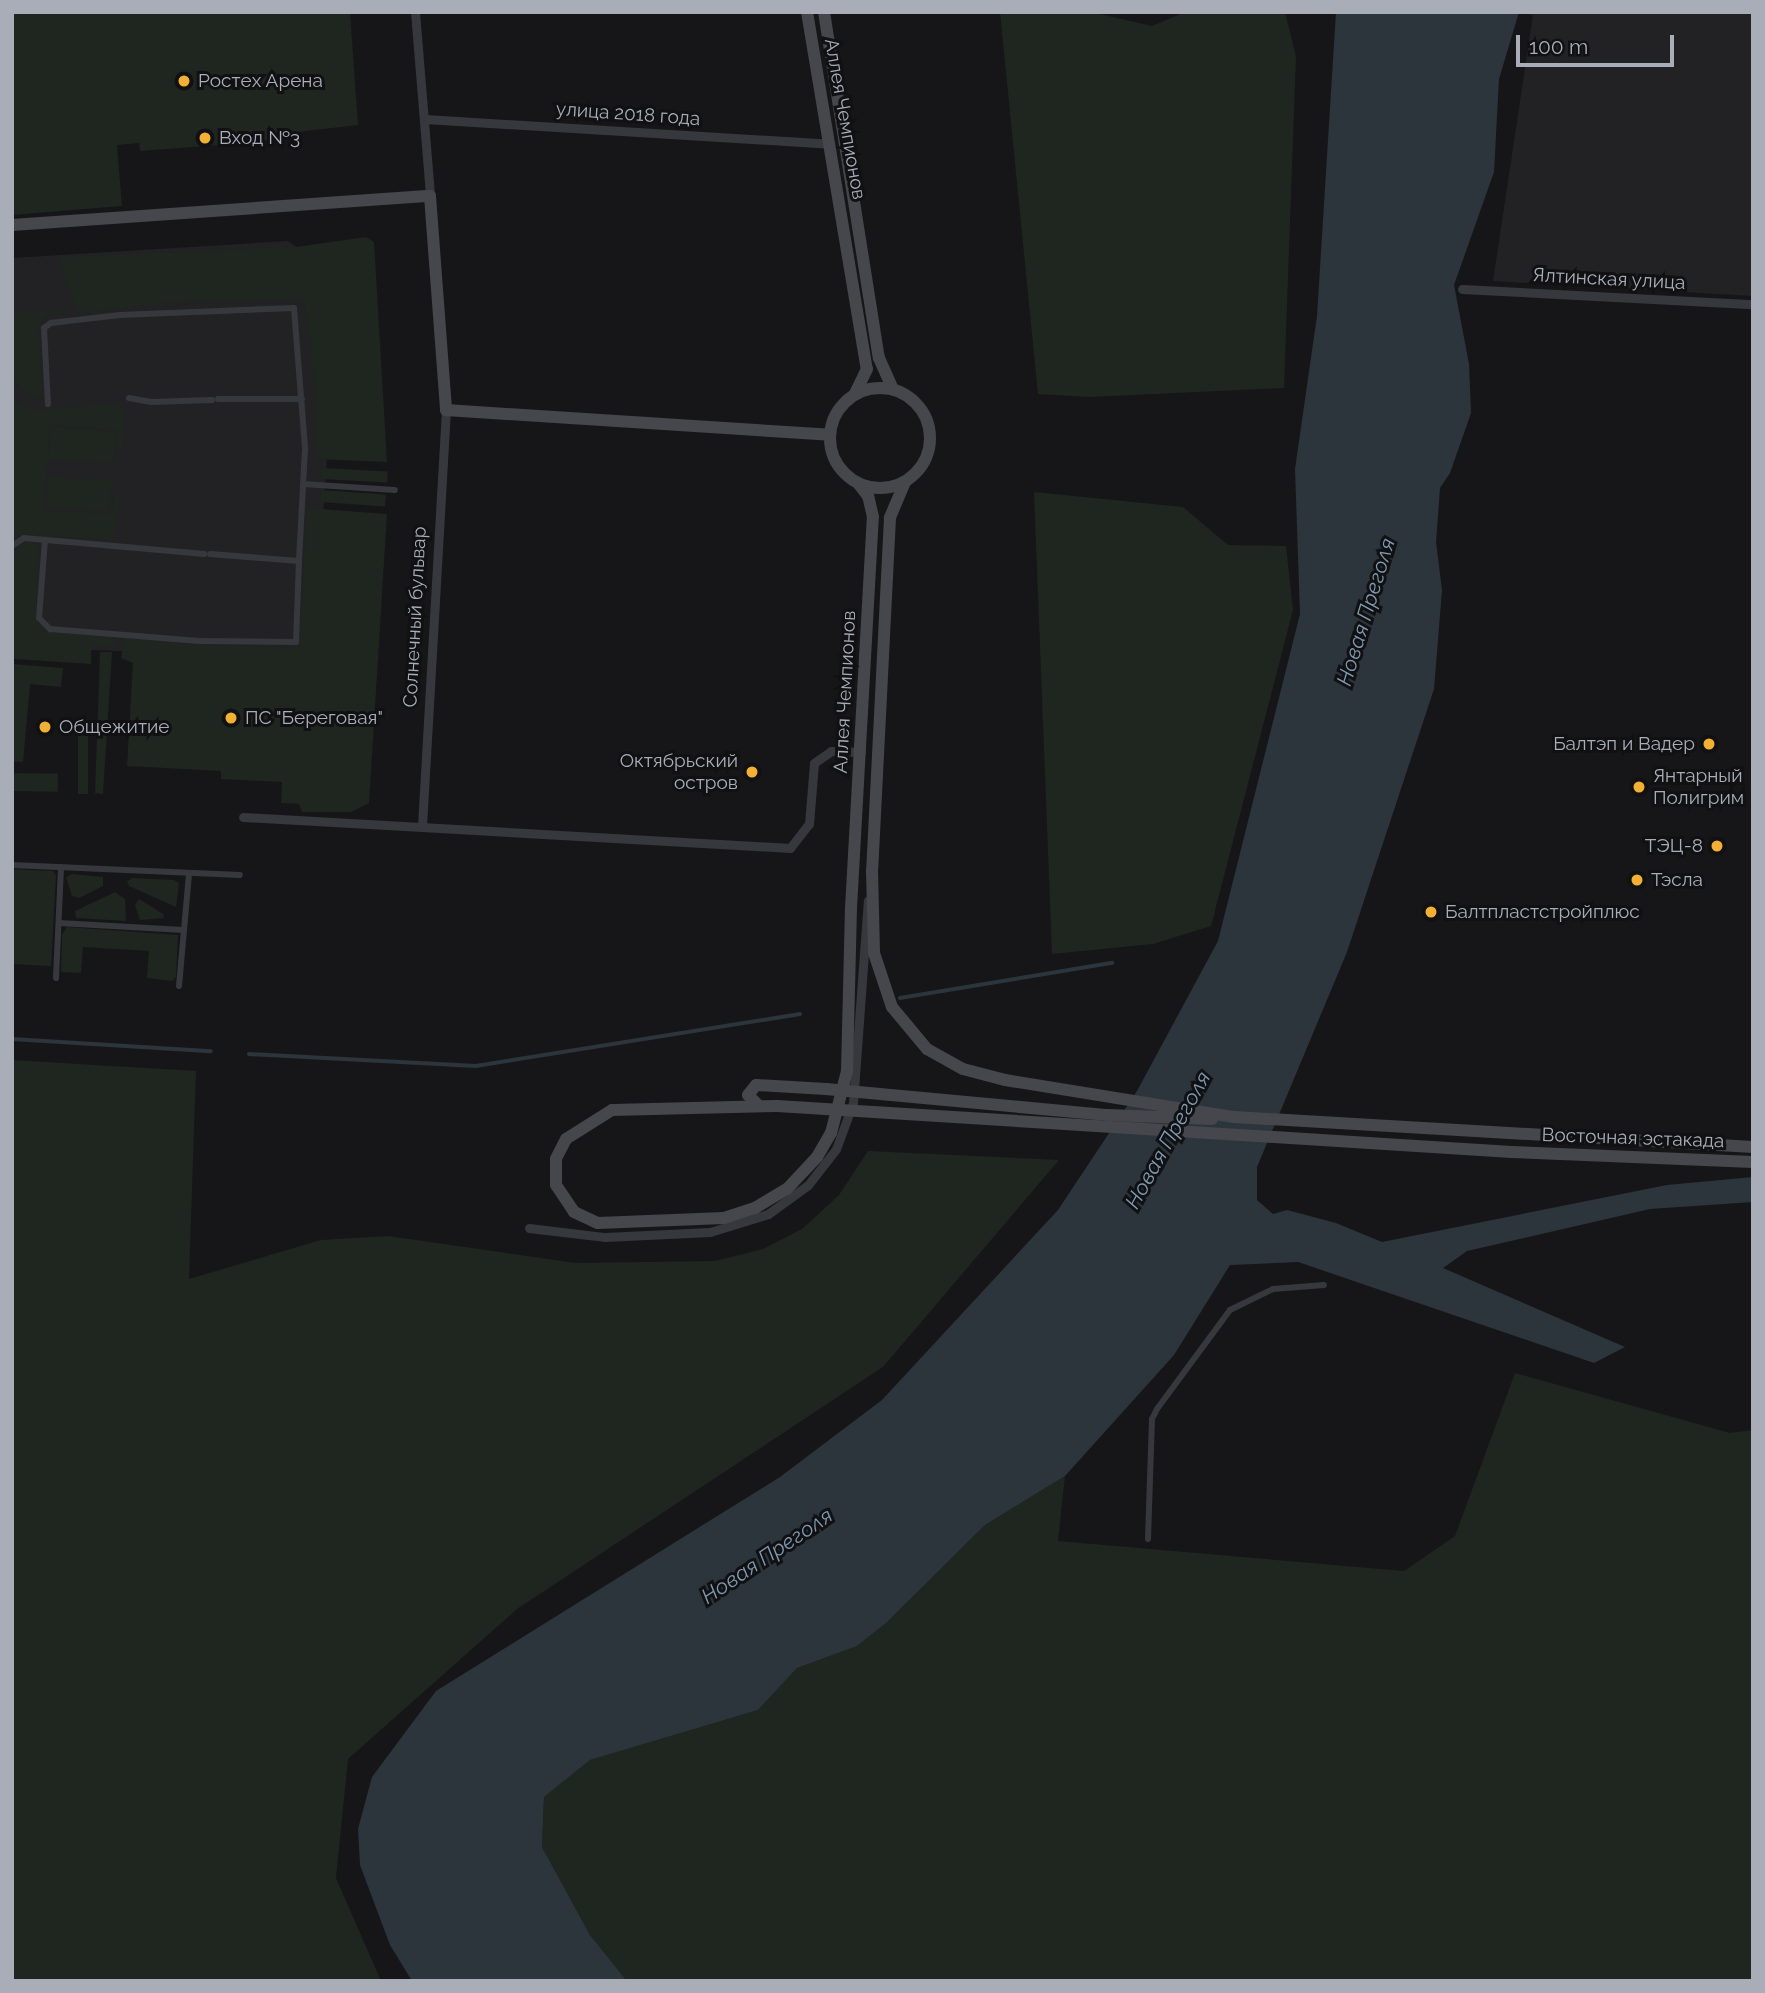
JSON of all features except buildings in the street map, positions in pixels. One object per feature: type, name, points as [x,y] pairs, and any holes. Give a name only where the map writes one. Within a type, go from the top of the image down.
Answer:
[{"type":"main road","name":"Аллея Чемпионов","points":[[758,1105],[612,1110],[577,1129],[562,1144],[554,1165],[558,1191],[574,1212],[592,1221],[682,1223],[748,1211],[800,1177],[831,1133],[845,1086],[851,908],[873,517],[868,496],[836,463],[830,435],[835,416],[855,394],[867,369],[807,12]]},
{"type":"main road","name":"Аллея Чемпионов","points":[[824,12],[879,358],[893,389],[918,405],[930,432],[925,460],[905,482],[890,517],[872,870],[876,967],[902,1023],[939,1057],[974,1072],[1234,1117]]},
{"type":"main road","points":[[12,225],[430,197]]},
{"type":"main road","name":"Солнечный бульвар","points":[[430,197],[446,410]]},
{"type":"main road","points":[[855,394],[873,388],[893,389]]},
{"type":"main road","points":[[446,410],[830,435]]},
{"type":"main road","points":[[858,483],[877,488],[905,482]]},
{"type":"main road","points":[[758,1105],[748,1096],[750,1087],[778,1086],[1108,1115],[1201,1120],[1234,1117]]},
{"type":"main road","name":"Восточная эстакада","points":[[758,1105],[1512,1152],[1753,1163]]},
{"type":"main road","name":"Восточная эстакада","points":[[1234,1117],[1513,1130],[1753,1147]]},
{"type":"street","name":"Солнечный бульвар","points":[[415,12],[430,197]]},
{"type":"street","name":"улица 2018 года","points":[[425,119],[830,144]]},
{"type":"street","name":"Ялтинская улица","points":[[1462,289],[1753,304]]},
{"type":"street","points":[[45,540],[39,618],[50,629],[200,641],[296,642],[303,484],[302,399],[294,308],[120,315],[51,323],[44,328],[48,404]]},
{"type":"street","points":[[129,398],[152,402],[302,399]]},
{"type":"street","name":"Солнечный бульвар","points":[[422,826],[446,410]]},
{"type":"street","points":[[303,484],[395,490]]},
{"type":"street","points":[[12,547],[24,538],[299,561]]},
{"type":"street","points":[[243,817],[790,848],[808,824],[814,763],[831,751],[861,752]]},
{"type":"street","points":[[12,865],[240,875]]},
{"type":"street","points":[[56,978],[61,867]]},
{"type":"street","points":[[529,1228],[605,1237],[718,1230],[768,1214],[817,1175],[846,1128],[856,1088],[872,870]]},
{"type":"street","points":[[179,986],[189,873]]},
{"type":"street","points":[[59,923],[184,930]]},
{"type":"street","points":[[1148,1539],[1152,1419],[1157,1409],[1230,1310],[1273,1289],[1324,1285]]},
{"type":"shaded area","name":"Ростех Арена","points":[[12,12],[350,12],[358,125],[271,135],[271,141],[140,151],[139,143],[117,145],[122,206],[12,215]]},
{"type":"shaded area","points":[[1000,12],[1091,12],[1152,26],[1185,12],[1285,12],[1296,56],[1284,388],[1089,397],[1038,394]]},
{"type":"shaded area","points":[[1522,12],[1753,12],[1753,296],[1493,281],[1533,15]]},
{"type":"shaded area","points":[[366,237],[374,242],[387,462],[316,459],[314,372],[305,305],[300,298],[159,303],[78,313],[58,257],[296,247]]},
{"type":"shaded area","points":[[288,241],[312,258],[328,443],[313,659],[19,647],[20,600],[12,537],[12,258]]},
{"type":"shaded area","points":[[75,310],[48,315],[39,324],[42,397],[30,396],[12,379],[12,311]]},
{"type":"shaded area","points":[[12,396],[30,410],[117,404],[124,412],[122,448],[118,448],[118,430],[50,425],[44,511],[113,514],[114,495],[121,495],[114,540],[24,534],[12,541]]},
{"type":"shaded area","points":[[51,427],[116,432],[114,463],[49,459]]},
{"type":"shaded area","points":[[321,468],[388,472],[387,482],[320,479]]},
{"type":"shaded area","points":[[48,477],[112,480],[110,511],[46,508]]},
{"type":"shaded area","points":[[321,490],[386,495],[385,507],[320,502]]},
{"type":"shaded area","points":[[1034,492],[1183,507],[1228,545],[1286,546],[1293,610],[1211,926],[1153,944],[1052,954]]},
{"type":"shaded area","points":[[307,508],[387,514],[369,803],[351,812],[302,812],[299,804],[281,803],[282,782],[221,779],[221,771],[127,766],[133,663],[121,658],[125,638],[202,645],[293,648],[300,643]]},
{"type":"shaded area","points":[[25,541],[39,545],[36,619],[47,632],[116,636],[115,646],[91,646],[91,664],[14,659],[12,552]]},
{"type":"shaded area","points":[[100,652],[112,652],[103,794],[95,793]]},
{"type":"shaded area","points":[[12,664],[63,668],[61,687],[30,684],[23,762],[12,761]]},
{"type":"shaded area","points":[[78,728],[88,728],[88,794],[78,794]]},
{"type":"shaded area","points":[[12,773],[58,774],[58,792],[12,791]]},
{"type":"shaded area","points":[[12,869],[53,871],[56,875],[51,966],[12,964]]},
{"type":"shaded area","points":[[72,874],[103,877],[103,886],[79,898],[72,896],[66,877]]},
{"type":"shaded area","points":[[133,878],[174,880],[179,883],[176,907],[129,886],[127,881]]},
{"type":"shaded area","points":[[115,892],[125,899],[126,921],[76,918],[75,911]]},
{"type":"shaded area","points":[[139,899],[163,914],[164,918],[140,920],[135,905]]},
{"type":"shaded area","points":[[67,927],[178,935],[176,977],[172,981],[147,978],[149,951],[83,947],[81,973],[61,972],[62,934]]},
{"type":"shaded area","points":[[12,1060],[196,1071],[189,1279],[321,1240],[388,1236],[575,1263],[715,1261],[763,1249],[802,1229],[839,1195],[868,1151],[1059,1160],[883,1367],[517,1609],[348,1759],[336,1878],[381,1981],[12,1981]]},
{"type":"shaded area","points":[[1515,1373],[1730,1433],[1753,1430],[1753,1981],[627,1981],[590,1935],[542,1847],[544,1797],[590,1760],[758,1710],[797,1668],[857,1646],[886,1623],[985,1525],[1065,1476],[1058,1541],[1404,1571],[1455,1536]]},
{"type":"water","name":"Новая Преголя","points":[[1336,12],[1519,12],[1499,79],[1494,172],[1454,285],[1469,364],[1471,413],[1450,473],[1440,488],[1436,542],[1442,590],[1434,689],[1347,952],[1257,1167],[1257,1200],[1273,1214],[1287,1210],[1336,1223],[1382,1242],[1667,1185],[1753,1177],[1753,1202],[1650,1209],[1467,1251],[1443,1268],[1625,1347],[1594,1363],[1298,1262],[1230,1265],[1174,1355],[1065,1476],[985,1525],[886,1623],[857,1646],[797,1668],[758,1710],[590,1760],[544,1797],[542,1847],[590,1935],[627,1981],[412,1981],[390,1945],[360,1865],[358,1829],[372,1777],[436,1691],[780,1477],[882,1400],[1058,1210],[1137,1091],[1218,941],[1300,614],[1295,469],[1317,316]]},
{"type":"waterway","points":[[900,998],[1112,963]]},
{"type":"waterway","points":[[249,1054],[476,1066],[800,1014]]},
{"type":"waterway","points":[[12,1039],[211,1051]]},
{"type":"place","name":"Ростех Арена","points":[[184,81]]},
{"type":"place","name":"Вход №3","points":[[205,138]]},
{"type":"place","name":"ПС \"Береговая\"","points":[[231,718]]},
{"type":"place","name":"Общежитие","points":[[45,727]]},
{"type":"place","name":"Балтэп и Вадер","points":[[1709,744]]},
{"type":"place","name":"Октябрьский остров","points":[[752,772]]},
{"type":"place","name":"Янтарный Полигрим","points":[[1639,787]]},
{"type":"place","name":"ТЭЦ-8","points":[[1717,846]]},
{"type":"place","name":"Тэсла","points":[[1637,880]]},
{"type":"place","name":"Балтпластстройплюс","points":[[1431,912]]}]
